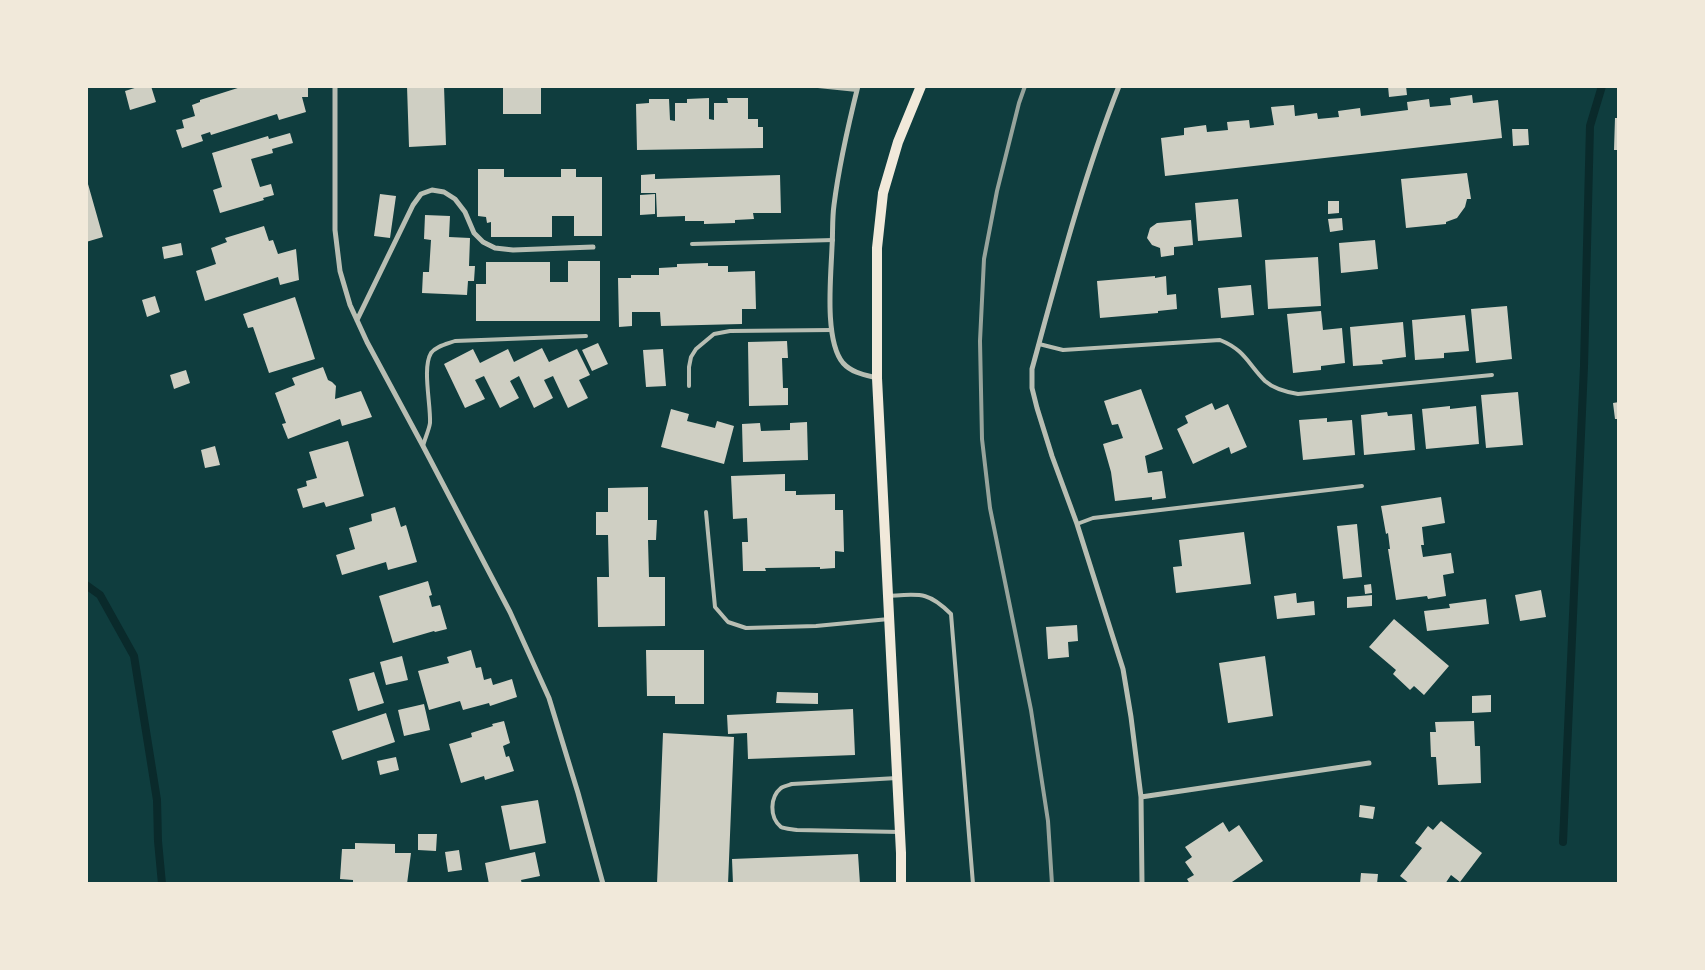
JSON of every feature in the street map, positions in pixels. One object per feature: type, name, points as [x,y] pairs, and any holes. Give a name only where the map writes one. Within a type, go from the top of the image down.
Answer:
[{"type":"main road","points":[[901,884],[877,378],[878,248],[883,193],[898,142],[922,86]]},
{"type":"street","points":[[335,86],[335,230],[340,271],[350,305],[367,342],[424,446],[510,612],[549,698],[603,884]]},
{"type":"street","points":[[1119,86],[1101,132],[1039,344],[1032,369],[1032,388],[1052,456],[1077,524],[1123,669],[1141,797],[1142,884]]},
{"type":"street","points":[[857,88],[845,135],[834,208],[830,298],[832,330],[836,349],[844,363],[858,373],[877,378]]},
{"type":"street","points":[[357,320],[413,205],[421,194],[432,190],[444,192],[455,199],[465,212],[474,233],[483,242],[495,248],[514,250],[593,248]]},
{"type":"street","points":[[1141,797],[1369,763]]},
{"type":"lane","points":[[818,86],[857,88]]},
{"type":"lane","points":[[692,244],[833,240]]},
{"type":"lane","points":[[690,386],[689,367],[691,358],[696,349],[714,334],[730,331],[832,330]]},
{"type":"lane","points":[[424,446],[430,424],[427,372],[428,359],[432,351],[455,341],[586,336]]},
{"type":"lane","points":[[1039,344],[1064,350],[1220,340],[1233,345],[1250,361],[1266,382],[1281,390],[1298,394],[1492,375]]},
{"type":"lane","points":[[1077,524],[1093,518],[1362,486]]},
{"type":"lane","points":[[706,512],[715,607],[728,622],[746,628],[755,628],[816,626],[889,619]]},
{"type":"lane","points":[[888,596],[922,594],[938,601],[951,614],[973,884]]},
{"type":"lane","points":[[897,778],[792,784],[783,787],[774,796],[772,807],[775,820],[783,828],[797,830],[900,832]]},
{"type":"building","points":[[141,86],[151,86],[156,102],[130,110],[125,91]]},
{"type":"building","points":[[244,86],[308,86],[308,97],[302,97],[306,112],[279,120],[277,114],[211,135],[210,132],[201,135],[203,141],[182,148],[176,130],[184,128],[182,120],[195,116],[192,105],[200,102],[200,100]]},
{"type":"building","points":[[407,86],[444,86],[446,145],[409,147]]},
{"type":"building","points":[[503,86],[541,86],[541,114],[503,114]]},
{"type":"building","points":[[1388,86],[1406,86],[1407,95],[1389,97]]},
{"type":"building","points":[[1472,95],[1473,103],[1498,100],[1502,138],[1165,176],[1161,138],[1184,135],[1184,128],[1206,125],[1207,132],[1228,130],[1227,122],[1249,120],[1250,128],[1274,125],[1271,107],[1294,105],[1295,116],[1317,113],[1318,119],[1339,117],[1338,111],[1360,108],[1361,116],[1408,110],[1407,102],[1429,99],[1430,107],[1451,105],[1450,98]]},
{"type":"building","points":[[709,98],[709,119],[714,120],[714,103],[728,103],[727,98],[748,98],[748,119],[758,119],[758,127],[763,127],[763,148],[637,150],[636,104],[649,103],[649,99],[669,99],[670,120],[675,121],[675,103],[687,103],[687,99]]},
{"type":"building","points":[[1615,118],[1619,118],[1619,150],[1614,150]]},
{"type":"building","points":[[1512,129],[1528,129],[1529,145],[1513,146]]},
{"type":"building","points":[[290,133],[293,143],[272,149],[273,153],[251,159],[260,187],[271,184],[274,195],[263,198],[264,200],[220,213],[213,190],[222,187],[212,153],[268,136],[269,139]]},
{"type":"building","points":[[478,169],[504,169],[504,177],[561,177],[561,169],[576,169],[576,177],[602,177],[602,236],[574,236],[574,216],[552,216],[552,237],[491,237],[491,222],[487,223],[486,217],[478,216]]},
{"type":"building","points":[[1467,173],[1471,199],[1467,199],[1465,207],[1457,218],[1446,222],[1446,224],[1406,228],[1401,179]]},
{"type":"building","points":[[655,174],[655,179],[780,175],[781,213],[753,213],[754,219],[735,220],[735,223],[704,224],[704,221],[685,221],[685,216],[657,217],[656,193],[641,193],[641,175]]},
{"type":"building","points":[[86,177],[103,237],[86,242]]},
{"type":"building","points":[[380,194],[396,196],[390,238],[374,236]]},
{"type":"building","points":[[655,194],[655,214],[640,215],[640,195]]},
{"type":"building","points":[[1238,199],[1242,237],[1198,241],[1195,203]]},
{"type":"building","points":[[1328,201],[1339,201],[1339,213],[1328,214]]},
{"type":"building","points":[[425,215],[450,216],[449,237],[470,238],[469,266],[475,266],[474,281],[468,281],[467,295],[422,293],[423,272],[429,272],[431,240],[424,239]]},
{"type":"building","points":[[1342,218],[1343,230],[1330,232],[1328,219]]},
{"type":"building","points":[[1191,220],[1193,245],[1174,247],[1174,255],[1161,257],[1160,248],[1152,245],[1147,238],[1150,228],[1157,223]]},
{"type":"building","points":[[264,226],[269,241],[273,240],[278,254],[296,249],[299,280],[280,285],[278,277],[205,301],[196,271],[216,264],[211,248],[227,242],[225,238]]},
{"type":"building","points":[[1375,240],[1378,269],[1341,273],[1339,243]]},
{"type":"building","points":[[181,243],[183,255],[164,259],[162,247]]},
{"type":"building","points":[[1318,257],[1321,306],[1268,309],[1265,260]]},
{"type":"building","points":[[568,261],[600,261],[600,321],[476,321],[476,284],[486,284],[486,262],[550,262],[550,282],[568,282]]},
{"type":"building","points":[[708,263],[708,266],[728,266],[728,272],[755,271],[756,309],[742,309],[742,324],[661,326],[660,312],[632,312],[632,326],[619,327],[618,278],[631,278],[631,275],[659,275],[659,268],[677,267],[677,264]]},
{"type":"building","points":[[1155,276],[1155,278],[1166,276],[1167,295],[1176,294],[1177,309],[1158,311],[1158,313],[1100,318],[1097,281]]},
{"type":"building","points":[[1251,285],[1254,315],[1221,318],[1218,288]]},
{"type":"building","points":[[155,296],[160,312],[147,317],[142,300]]},
{"type":"building","points":[[295,297],[315,359],[269,373],[253,327],[248,328],[243,314]]},
{"type":"building","points":[[1507,306],[1512,359],[1476,363],[1471,309]]},
{"type":"building","points":[[1321,311],[1323,330],[1342,328],[1345,363],[1321,366],[1321,370],[1293,373],[1287,314]]},
{"type":"building","points":[[1465,315],[1469,351],[1444,353],[1444,358],[1415,360],[1412,320]]},
{"type":"building","points":[[1403,322],[1406,357],[1382,360],[1383,364],[1353,366],[1350,327]]},
{"type":"building","points":[[787,341],[788,358],[782,358],[783,388],[788,388],[788,405],[749,406],[748,342]]},
{"type":"building","points":[[598,343],[608,364],[592,371],[582,350]]},
{"type":"building","points":[[542,348],[549,362],[577,349],[590,375],[579,380],[588,398],[568,408],[553,376],[544,380],[553,398],[534,408],[519,376],[510,381],[519,398],[500,408],[484,376],[475,380],[485,399],[465,408],[444,364],[473,349],[480,363],[508,349],[514,362]]},
{"type":"building","points":[[663,349],[666,386],[646,387],[643,350]]},
{"type":"building","points":[[323,367],[328,380],[336,386],[335,399],[361,391],[372,417],[342,426],[340,419],[288,439],[282,424],[286,423],[275,393],[295,385],[292,378]]},
{"type":"building","points":[[186,370],[190,383],[174,389],[170,375]]},
{"type":"building","points":[[1141,389],[1163,449],[1145,456],[1148,473],[1162,471],[1166,498],[1152,500],[1152,497],[1115,501],[1111,472],[1103,444],[1123,438],[1118,424],[1112,425],[1104,401]]},
{"type":"building","points":[[1518,392],[1523,445],[1486,448],[1481,395]]},
{"type":"building","points":[[1619,402],[1619,419],[1615,419],[1613,403]]},
{"type":"building","points":[[1212,403],[1215,410],[1228,404],[1247,447],[1231,454],[1229,447],[1193,464],[1177,429],[1188,423],[1185,416]]},
{"type":"building","points":[[1450,406],[1450,409],[1476,406],[1479,444],[1426,449],[1422,409]]},
{"type":"building","points":[[671,409],[689,414],[687,421],[715,428],[717,421],[734,426],[724,464],[661,447]]},
{"type":"building","points":[[1387,412],[1388,416],[1412,414],[1415,450],[1364,455],[1361,415]]},
{"type":"building","points":[[1327,418],[1327,422],[1352,420],[1355,455],[1303,460],[1299,420]]},
{"type":"building","points":[[807,422],[808,460],[743,462],[742,424],[760,423],[761,431],[790,430],[790,423]]},
{"type":"building","points":[[348,441],[364,496],[326,507],[324,502],[303,508],[297,489],[307,486],[306,481],[317,478],[309,452]]},
{"type":"building","points":[[215,446],[220,465],[205,468],[201,450]]},
{"type":"building","points":[[785,474],[785,491],[796,491],[796,495],[835,494],[835,510],[843,510],[844,552],[835,551],[835,568],[765,568],[766,571],[743,571],[742,542],[748,542],[747,518],[733,519],[731,476]]},
{"type":"building","points":[[648,487],[648,520],[657,520],[656,540],[648,540],[649,577],[665,577],[665,626],[598,627],[597,577],[609,577],[608,535],[596,535],[596,512],[608,512],[608,488]]},
{"type":"building","points":[[1441,497],[1445,523],[1422,527],[1424,545],[1421,545],[1423,557],[1451,553],[1454,573],[1443,575],[1446,596],[1428,599],[1427,596],[1396,600],[1388,549],[1390,549],[1388,533],[1386,534],[1381,506]]},
{"type":"building","points":[[395,507],[401,527],[406,525],[417,562],[388,570],[386,562],[342,575],[336,555],[355,549],[349,528],[372,521],[371,514]]},
{"type":"building","points":[[1357,524],[1362,577],[1343,579],[1337,526]]},
{"type":"building","points":[[1244,532],[1251,584],[1176,593],[1173,567],[1182,566],[1179,540]]},
{"type":"building","points":[[428,581],[432,595],[429,596],[432,607],[440,605],[447,629],[393,643],[379,596]]},
{"type":"building","points":[[1371,584],[1372,593],[1365,594],[1364,585]]},
{"type":"building","points":[[1541,590],[1546,617],[1520,621],[1515,595]]},
{"type":"building","points":[[1296,593],[1297,603],[1314,601],[1315,615],[1277,619],[1274,596]]},
{"type":"building","points":[[1372,595],[1372,606],[1347,608],[1347,597]]},
{"type":"building","points":[[1486,599],[1489,624],[1427,631],[1424,611],[1450,608],[1449,604]]},
{"type":"building","points":[[1394,619],[1449,666],[1424,695],[1414,686],[1410,690],[1393,674],[1396,670],[1369,647]]},
{"type":"building","points":[[1077,625],[1078,641],[1068,642],[1069,657],[1048,659],[1046,627]]},
{"type":"building","points":[[471,650],[476,668],[481,667],[484,680],[491,678],[493,685],[512,679],[517,697],[490,706],[489,703],[463,710],[460,701],[429,710],[418,671],[449,663],[447,657]]},
{"type":"building","points":[[646,650],[704,650],[704,704],[675,704],[675,696],[647,696]]},
{"type":"building","points":[[402,656],[408,680],[386,685],[380,662]]},
{"type":"building","points":[[1265,656],[1273,716],[1228,723],[1219,663]]},
{"type":"building","points":[[374,672],[384,703],[358,711],[349,679]]},
{"type":"building","points":[[777,692],[818,693],[818,704],[776,703]]},
{"type":"building","points":[[1491,695],[1491,712],[1472,713],[1472,696]]},
{"type":"building","points":[[424,704],[430,730],[404,736],[398,710]]},
{"type":"building","points":[[853,709],[855,755],[748,759],[747,733],[728,734],[727,715]]},
{"type":"building","points":[[386,713],[395,742],[342,760],[332,731]]},
{"type":"building","points":[[504,721],[510,743],[503,746],[506,757],[509,756],[514,771],[485,780],[484,776],[461,783],[449,744],[472,737],[471,733]]},
{"type":"building","points":[[1474,721],[1475,746],[1480,746],[1481,783],[1438,785],[1436,757],[1431,757],[1430,732],[1436,732],[1435,722]]},
{"type":"building","points":[[663,733],[734,737],[728,884],[657,884]]},
{"type":"building","points":[[1617,755],[1619,755],[1619,776],[1617,776]]},
{"type":"building","points":[[396,757],[399,770],[380,775],[377,761]]},
{"type":"building","points":[[538,800],[546,843],[510,850],[501,806]]},
{"type":"building","points":[[1360,805],[1375,807],[1373,819],[1359,817]]},
{"type":"building","points":[[1441,821],[1482,853],[1460,882],[1451,875],[1445,884],[1410,884],[1400,876],[1422,848],[1415,843],[1428,826],[1433,830]]},
{"type":"building","points":[[1223,822],[1229,832],[1239,825],[1263,861],[1229,884],[1190,884],[1187,879],[1194,875],[1185,862],[1192,857],[1185,847]]},
{"type":"building","points":[[418,834],[437,834],[436,851],[418,850]]},
{"type":"building","points":[[355,843],[395,844],[395,853],[411,853],[407,884],[353,884],[353,880],[340,879],[342,849],[355,849]]},
{"type":"building","points":[[459,850],[462,870],[448,872],[445,852]]},
{"type":"building","points":[[535,852],[540,876],[521,880],[522,884],[489,884],[485,863]]},
{"type":"building","points":[[858,854],[860,884],[733,884],[732,859]]},
{"type":"building","points":[[1361,873],[1378,874],[1377,884],[1360,884]]},
{"type":"waterway","points":[[1563,842],[1584,366],[1590,126],[1602,86]]},
{"type":"waterway","points":[[86,585],[100,595],[134,656],[157,800],[162,884]]},
{"type":"railway","points":[[1025,86],[997,191],[984,259],[980,341],[982,439],[990,508],[1031,710],[1048,821],[1052,884]]}]
